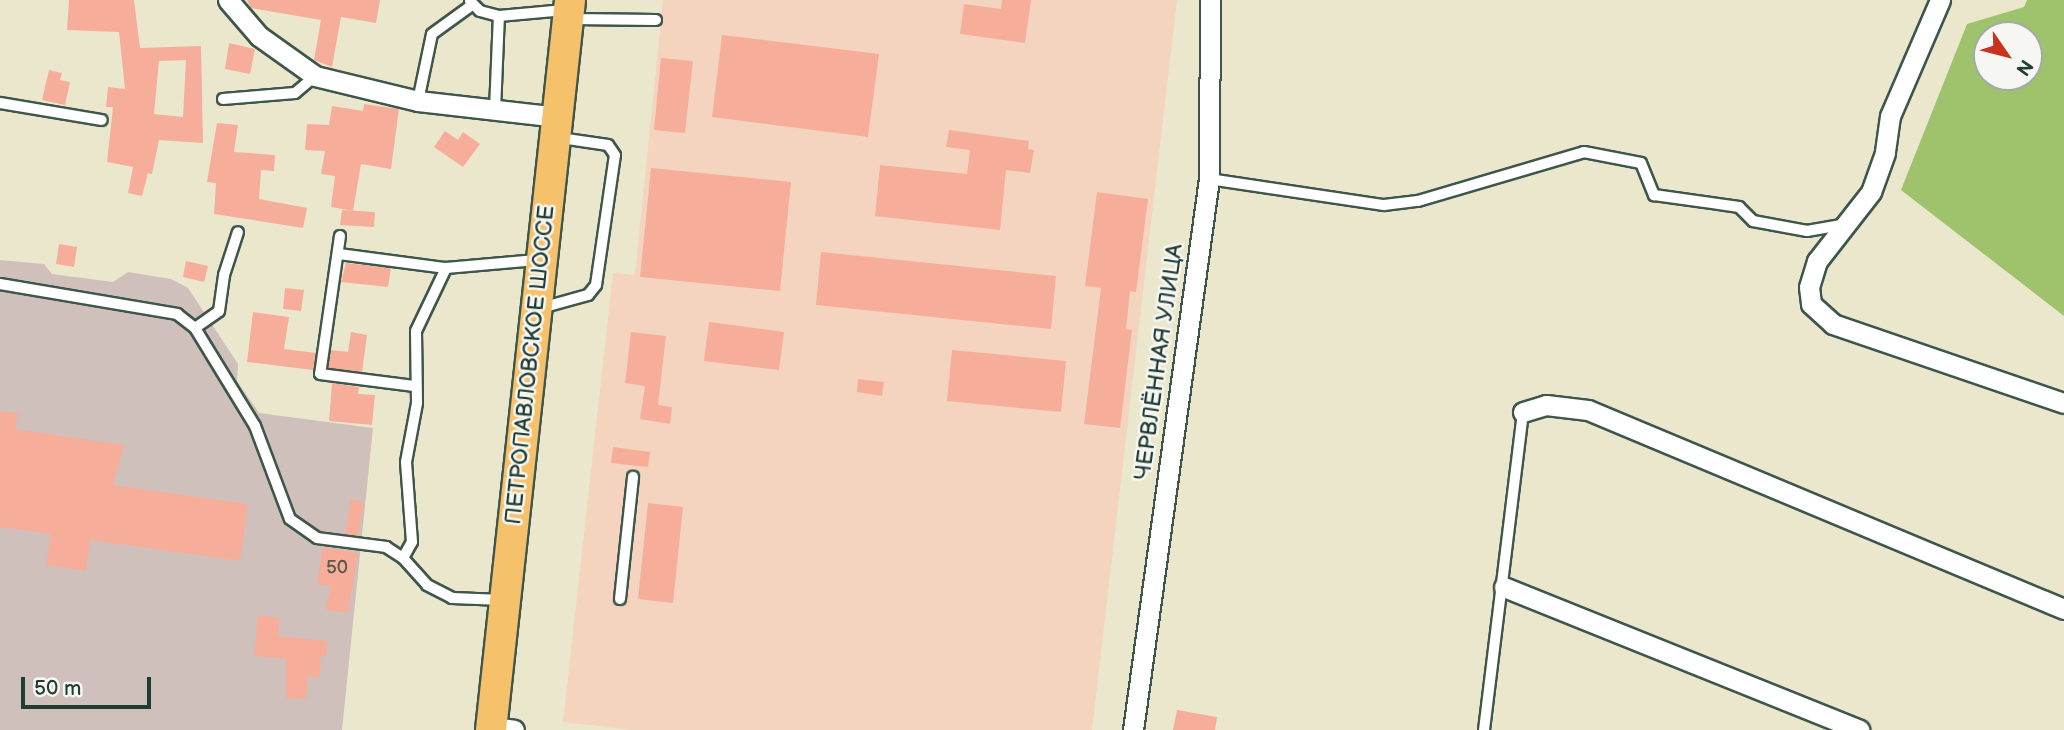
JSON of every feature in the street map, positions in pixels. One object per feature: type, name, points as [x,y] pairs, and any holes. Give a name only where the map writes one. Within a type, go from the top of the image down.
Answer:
[{"type":"main road","name":"ПЕТРОПАВЛОВСКОЕ ШОССЕ","points":[[499,729],[505,600],[569,9]]},
{"type":"street","points":[[228,0],[259,36],[314,76],[418,101],[495,110],[557,127]]},
{"type":"street","name":"ЧЕРВЛЁННАЯ УЛИЦА","points":[[1133,730],[1209,179],[1210,0]]},
{"type":"street","points":[[1940,0],[1890,116],[1885,153],[1871,192],[1817,261],[1809,287],[1811,304],[1833,324],[2064,403]]},
{"type":"street","points":[[1524,412],[1546,405],[1588,410],[2064,609]]},
{"type":"street","points":[[1504,587],[1859,730]]},
{"type":"lane","points":[[418,101],[432,34],[471,3],[499,16],[569,9],[656,20]]},
{"type":"lane","points":[[495,110],[499,16]]},
{"type":"lane","points":[[223,99],[295,93],[314,76]]},
{"type":"lane","points":[[0,103],[102,120]]},
{"type":"lane","points":[[536,309],[593,291],[615,155],[608,145],[557,127]]},
{"type":"lane","points":[[1209,179],[1384,205],[1418,201],[1584,152],[1641,163],[1654,195],[1740,207],[1753,221],[1807,231],[1849,223]]},
{"type":"lane","points":[[195,328],[219,312],[224,275],[238,232]]},
{"type":"lane","points":[[340,236],[320,374],[414,386]]},
{"type":"lane","points":[[339,254],[446,268],[541,260]]},
{"type":"lane","points":[[403,558],[412,542],[406,462],[418,404],[414,386],[416,331],[446,268]]},
{"type":"lane","points":[[0,284],[177,314],[195,328],[255,426],[290,519],[317,538],[386,547],[403,558],[427,585],[452,598],[505,600]]},
{"type":"lane","points":[[1484,730],[1524,412]]},
{"type":"lane","points":[[620,599],[634,477]]},
{"type":"shaded area","points":[[663,0],[1177,0],[1092,730],[632,730],[563,722],[613,273],[635,275]]},
{"type":"shaded area","points":[[0,260],[44,264],[52,274],[113,282],[128,272],[171,279],[188,288],[238,364],[237,381],[259,413],[373,428],[342,730],[0,730]]},
{"type":"green space","points":[[2027,0],[2064,0],[2064,316],[1901,190],[1967,24],[1973,22],[1973,91],[2043,91],[2043,21],[1977,21],[2024,7]]},
{"type":"building","points":[[69,0],[134,0],[140,48],[201,46],[203,143],[159,140],[152,174],[148,173],[142,196],[128,193],[133,167],[107,162],[113,107],[106,107],[108,87],[125,89],[119,32],[67,30]],"holes":[[[186,60],[183,117],[154,114],[159,61]]]},
{"type":"building","points":[[247,0],[380,0],[376,23],[341,17],[332,67],[314,60],[321,20],[251,8]]},
{"type":"building","points":[[1002,0],[1031,0],[1025,43],[960,34],[964,4],[1001,9]]},
{"type":"building","points":[[722,35],[879,54],[868,137],[712,117]]},
{"type":"building","points":[[229,43],[255,49],[250,74],[225,69]]},
{"type":"building","points":[[661,58],[693,61],[685,133],[654,130]]},
{"type":"building","points":[[49,70],[62,73],[60,80],[70,82],[65,105],[42,100]]},
{"type":"building","points":[[364,104],[399,109],[391,169],[361,164],[353,211],[331,207],[335,176],[321,174],[325,151],[305,150],[307,124],[329,125],[332,106],[363,111]]},
{"type":"building","points":[[217,123],[238,125],[234,152],[275,155],[274,171],[261,170],[259,199],[307,208],[303,228],[214,214],[216,183],[207,182]]},
{"type":"building","points":[[949,130],[1029,141],[1028,149],[1034,150],[1030,173],[1006,170],[1000,230],[875,216],[880,165],[967,174],[970,150],[946,147]]},
{"type":"building","points":[[445,131],[458,140],[463,132],[480,144],[463,167],[434,147]]},
{"type":"building","points":[[651,168],[791,182],[780,291],[640,277]]},
{"type":"building","points":[[1097,192],[1148,199],[1136,292],[1130,291],[1126,329],[1132,330],[1120,428],[1084,424],[1101,288],[1085,286]]},
{"type":"building","points":[[342,210],[375,212],[374,227],[340,225]]},
{"type":"building","points":[[59,244],[77,247],[74,267],[56,264]]},
{"type":"building","points":[[821,252],[1056,276],[1051,329],[816,305]]},
{"type":"building","points":[[186,261],[208,266],[204,282],[183,277]]},
{"type":"building","points":[[346,263],[391,268],[388,287],[341,282]]},
{"type":"building","points":[[285,288],[304,290],[301,311],[283,309]]},
{"type":"building","points":[[253,312],[289,317],[284,349],[316,353],[313,370],[247,362]]},
{"type":"building","points":[[709,322],[784,332],[779,370],[704,361]]},
{"type":"building","points":[[351,332],[367,335],[362,372],[328,368],[331,350],[348,352]]},
{"type":"building","points":[[631,332],[666,336],[658,405],[672,407],[670,424],[640,419],[645,386],[625,383]]},
{"type":"building","points":[[952,350],[1066,361],[1061,412],[947,401]]},
{"type":"building","points":[[858,379],[884,382],[882,396],[857,392]]},
{"type":"building","points":[[332,383],[359,387],[358,394],[375,395],[372,425],[329,421]]},
{"type":"building","points":[[0,411],[18,413],[15,429],[124,445],[113,485],[248,504],[240,561],[90,540],[86,571],[46,565],[51,534],[0,527]]},
{"type":"building","points":[[613,447],[650,452],[648,467],[611,463]]},
{"type":"building","points":[[351,499],[364,502],[358,536],[345,534]]},
{"type":"building","points":[[648,503],[683,507],[673,603],[638,599]]},
{"type":"building","points":[[323,547],[358,553],[348,613],[326,610],[331,586],[317,584]]},
{"type":"building","points":[[258,615],[280,618],[278,636],[328,641],[326,656],[321,656],[320,677],[308,676],[306,699],[286,698],[286,659],[254,656]]},
{"type":"building","points":[[1177,710],[1217,717],[1215,730],[1173,730]]}]
